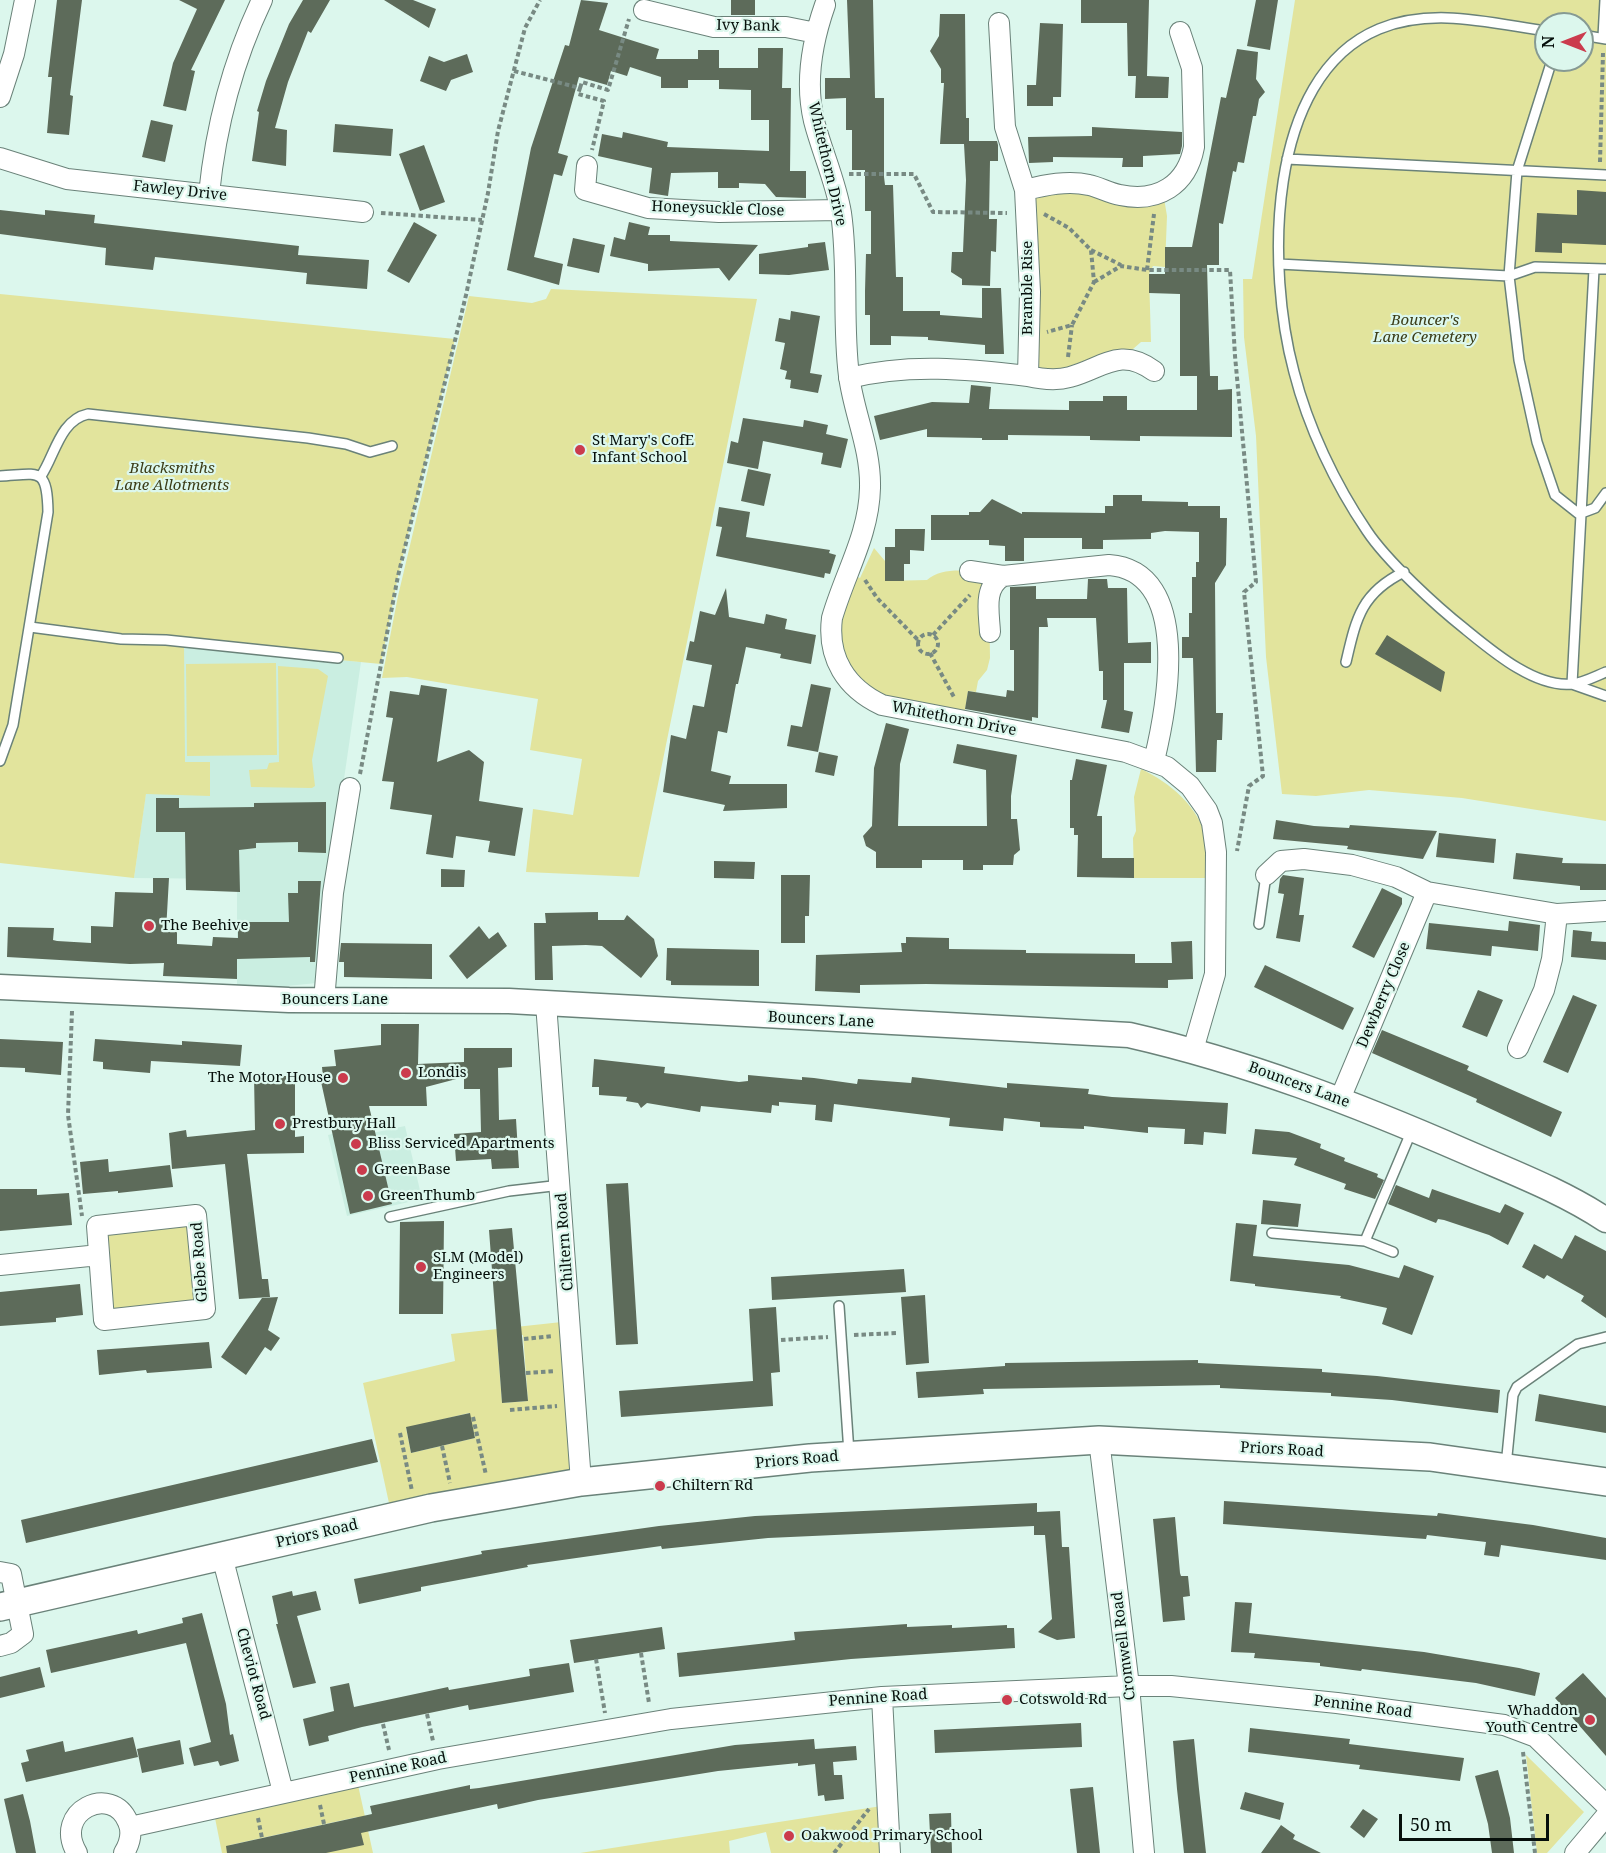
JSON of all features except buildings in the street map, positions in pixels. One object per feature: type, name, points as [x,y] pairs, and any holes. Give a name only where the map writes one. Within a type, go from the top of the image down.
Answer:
[{"type":"main road","name":"Priors Road","points":[[9,1605],[455,1504],[581,1482],[850,1456],[1099,1440],[1430,1457],[1606,1482]]},
{"type":"street","points":[[0,97],[14,54],[26,0]]},
{"type":"street","points":[[209,194],[214,145],[223,104],[235,64],[262,0]]},
{"type":"street","name":"Whitethorn Drive","points":[[825,5],[816,33],[811,73],[811,96],[814,120],[840,210],[847,258],[844,323],[849,378],[867,449],[870,485],[866,526],[836,605],[830,631],[834,657],[848,682],[864,695],[882,705],[1126,753],[1154,761],[1179,776],[1190,786],[1207,810],[1215,837],[1215,974],[1193,1050]]},
{"type":"street","name":"Ivy Bank","points":[[644,10],[714,27],[786,27],[816,33]]},
{"type":"street","name":"Bramble Rise","points":[[999,23],[1005,127],[1024,190],[1026,213],[1028,376]]},
{"type":"street","points":[[1024,190],[1071,183],[1089,185],[1117,195],[1137,198],[1154,196],[1179,181],[1189,165],[1194,147],[1192,68],[1180,32]]},
{"type":"street","name":"Fawley Drive","points":[[0,158],[67,179],[363,212]]},
{"type":"street","name":"Honeysuckle Close","points":[[587,166],[585,190],[648,208],[719,212],[840,210]]},
{"type":"street","points":[[849,378],[873,372],[920,367],[1048,379],[1071,377],[1117,359],[1138,361],[1154,371]]},
{"type":"street","points":[[970,571],[1003,576],[1077,567],[1116,566],[1133,570],[1151,585],[1163,608],[1167,659],[1164,711],[1154,761]]},
{"type":"street","points":[[990,632],[990,590],[997,579],[1003,576]]},
{"type":"street","points":[[324,1001],[333,893],[350,788]]},
{"type":"street","points":[[1266,875],[1281,861],[1304,859],[1363,868],[1396,877],[1428,892],[1557,914],[1606,911]]},
{"type":"street","name":"Dewberry Close","points":[[1340,1099],[1428,892]]},
{"type":"street","points":[[1518,1048],[1544,990],[1552,959],[1557,914]]},
{"type":"street","name":"Bouncers Lane","points":[[0,987],[72,993],[324,1001],[546,1003],[1130,1035],[1193,1050],[1340,1099],[1550,1188],[1606,1220]]},
{"type":"street","name":"Chiltern Road","points":[[546,1003],[581,1482]]},
{"type":"street","name":"Glebe Road","points":[[196,1215],[204,1309],[104,1320],[99,1255],[97,1226],[196,1215]]},
{"type":"street","points":[[0,1265],[99,1255]]},
{"type":"street","name":"Cromwell Road","points":[[1099,1440],[1130,1686],[1144,1853]]},
{"type":"street","name":"Cheviot Road","points":[[222,1556],[283,1792]]},
{"type":"street","points":[[0,1572],[11,1574],[9,1605],[23,1634],[11,1643],[0,1646]]},
{"type":"street","name":"Pennine Road","points":[[130,1827],[393,1768],[607,1728],[882,1696],[1130,1686],[1171,1686],[1337,1703],[1520,1730],[1536,1737],[1606,1805]]},
{"type":"street","points":[[882,1696],[890,1853]]},
{"type":"street","points":[[78,1853],[73,1845],[71,1828],[74,1820],[87,1807],[95,1804],[113,1806],[121,1811],[130,1827],[129,1845],[124,1853]]},
{"type":"street","points":[[1575,1853],[1606,1816]]},
{"type":"lane","points":[[1605,0],[1605,38]]},
{"type":"lane","points":[[1534,29],[1435,16],[1378,30],[1348,49],[1314,84],[1295,124],[1287,159],[1279,264],[1285,336],[1311,425],[1335,475],[1368,532],[1404,572],[1452,619],[1504,661],[1538,678],[1572,684],[1606,696]]},
{"type":"lane","points":[[1548,72],[1517,171],[1509,276],[1519,360],[1538,442],[1555,495],[1579,514]]},
{"type":"lane","points":[[1287,159],[1603,175]]},
{"type":"lane","points":[[1279,264],[1509,276],[1535,267],[1606,269]]},
{"type":"lane","points":[[1572,684],[1579,514],[1594,269]]},
{"type":"lane","points":[[41,476],[66,425],[87,414],[308,438],[346,444],[370,452],[392,446]]},
{"type":"lane","points":[[0,476],[26,473],[41,476],[46,485],[48,512],[30,627],[21,665],[13,725],[0,761]]},
{"type":"lane","points":[[1579,514],[1595,508],[1606,494]]},
{"type":"lane","points":[[1346,662],[1354,629],[1368,597],[1381,584],[1404,572]]},
{"type":"lane","points":[[30,627],[121,639],[166,640],[338,658]]},
{"type":"lane","points":[[1572,684],[1606,672]]},
{"type":"lane","points":[[1258,924],[1266,875]]},
{"type":"lane","points":[[1365,1241],[1412,1128]]},
{"type":"lane","points":[[390,1217],[509,1191],[561,1185]]},
{"type":"lane","points":[[1272,1233],[1365,1241],[1393,1252]]},
{"type":"lane","points":[[839,1306],[850,1456]]},
{"type":"lane","points":[[1506,1468],[1513,1395],[1517,1387],[1578,1344],[1606,1337]]},
{"type":"path","points":[[350,788],[358,784],[398,576],[482,220],[498,132],[525,28],[540,0]]},
{"type":"path","points":[[587,166],[604,101],[578,94],[582,82],[609,90],[632,11],[644,10]]},
{"type":"path","points":[[1603,175],[1605,38]]},
{"type":"path","points":[[514,71],[580,88]]},
{"type":"path","points":[[830,174],[914,174],[933,212],[1042,212],[1069,228],[1091,250],[1121,266],[1147,270],[1230,270],[1256,582],[1244,592],[1263,776],[1249,786],[1236,853]]},
{"type":"path","points":[[1147,270],[1154,196]]},
{"type":"path","points":[[363,212],[482,220]]},
{"type":"path","points":[[1091,250],[1094,282]]},
{"type":"path","points":[[1071,377],[1068,348],[1072,325],[1094,282],[1121,266]]},
{"type":"path","points":[[1029,337],[1072,325]]},
{"type":"path","points":[[850,569],[862,576],[877,598],[918,640],[920,651],[930,653]]},
{"type":"path","points":[[933,635],[946,617],[975,590],[990,590]]},
{"type":"path","points":[[918,640],[924,634],[933,635]]},
{"type":"path","points":[[930,653],[937,646],[933,635]]},
{"type":"path","points":[[930,653],[960,709],[959,719]]},
{"type":"path","points":[[72,993],[69,1133],[82,1216],[97,1226]]},
{"type":"path","points":[[524,1339],[571,1334]]},
{"type":"path","points":[[526,1373],[574,1369]]},
{"type":"path","points":[[510,1410],[576,1404]]},
{"type":"path","points":[[473,1417],[490,1498]]},
{"type":"path","points":[[400,1433],[416,1512]]},
{"type":"path","points":[[442,1446],[455,1504]]},
{"type":"path","points":[[641,1653],[651,1722]]},
{"type":"path","points":[[596,1659],[607,1728]]},
{"type":"path","points":[[428,1714],[438,1759]]},
{"type":"path","points":[[382,1724],[393,1768]]},
{"type":"path","points":[[1520,1730],[1535,1853]]},
{"type":"path","points":[[834,1853],[871,1806],[888,1805]]},
{"type":"shaded area","points":[[167,643],[361,662],[328,889],[317,983],[237,991],[237,879],[134,878]]},
{"type":"shaded area","points":[[365,1126],[368,1134],[405,1126],[422,1199],[347,1216],[328,1135]]},
{"type":"green space","name":"Bouncer's Lane Cemetery","points":[[1295,0],[1606,0],[1606,821],[1462,798],[1369,790],[1316,796],[1282,794],[1266,657],[1256,436],[1244,337],[1243,279],[1252,279]]},
{"type":"green space","points":[[1025,190],[1163,192],[1167,216],[1165,267],[1153,266],[1149,274],[1151,342],[1141,342],[1133,349],[1100,355],[1038,378]]},
{"type":"green space","name":"St Mary's CofE Infant School","points":[[551,289],[757,299],[639,877],[526,872],[533,809],[573,815],[582,759],[530,750],[538,699],[407,677],[382,678],[398,596],[469,296],[532,303],[546,299]]},
{"type":"green space","name":"Blacksmiths Lane Allotments","points":[[0,294],[455,339],[398,576],[381,664],[184,645],[185,762],[210,762],[210,796],[146,794],[134,878],[0,863]]},
{"type":"green space","points":[[874,548],[885,561],[885,581],[927,580],[943,572],[963,570],[1003,576],[989,598],[990,658],[987,670],[978,681],[976,692],[968,691],[965,710],[957,709],[954,718],[882,705],[848,682],[836,605],[849,573],[860,578]]},
{"type":"green space","points":[[276,663],[277,755],[187,756],[186,664]]},
{"type":"green space","points":[[278,666],[318,669],[328,676],[312,760],[315,786],[312,788],[251,787],[249,770],[267,769],[269,763],[279,762]]},
{"type":"green space","points":[[1141,769],[1172,788],[1190,806],[1197,817],[1206,840],[1206,878],[1134,878],[1133,838],[1136,831],[1134,797]]},
{"type":"green space","points":[[196,1215],[205,1309],[104,1320],[97,1226]]},
{"type":"green space","points":[[571,1321],[581,1482],[392,1517],[363,1383],[455,1361],[451,1334]],"holes":[[[523,1335],[528,1401],[502,1403],[497,1337]],[[469,1413],[475,1438],[411,1453],[406,1428]]]},
{"type":"green space","points":[[1526,1755],[1584,1812],[1547,1853],[1537,1853]]},
{"type":"green space","points":[[356,1776],[373,1853],[326,1853],[357,1817],[230,1845],[232,1853],[222,1853],[213,1808]]},
{"type":"green space","name":"Oakwood Primary School","points":[[888,1805],[890,1853],[771,1853],[766,1832],[729,1841],[730,1853],[580,1853]]},
{"type":"place","name":"St Mary's CofE Infant School","points":[[580,450]]},
{"type":"place","name":"The Beehive","points":[[149,926]]},
{"type":"place","name":"Londis","points":[[406,1073]]},
{"type":"place","name":"The Motor House","points":[[343,1078]]},
{"type":"place","name":"Prestbury Hall","points":[[280,1124]]},
{"type":"place","name":"Bliss Serviced Apartments","points":[[356,1144]]},
{"type":"place","name":"GreenBase","points":[[362,1170]]},
{"type":"place","name":"GreenThumb","points":[[368,1196]]},
{"type":"place","name":"SLM (Model) Engineers","points":[[421,1267]]},
{"type":"place","name":"Chiltern Rd","points":[[660,1486]]},
{"type":"place","name":"Cotswold Rd","points":[[1007,1700]]},
{"type":"place","name":"Whaddon Youth Centre","points":[[1590,1720]]},
{"type":"place","name":"Oakwood Primary School","points":[[789,1836]]}]
